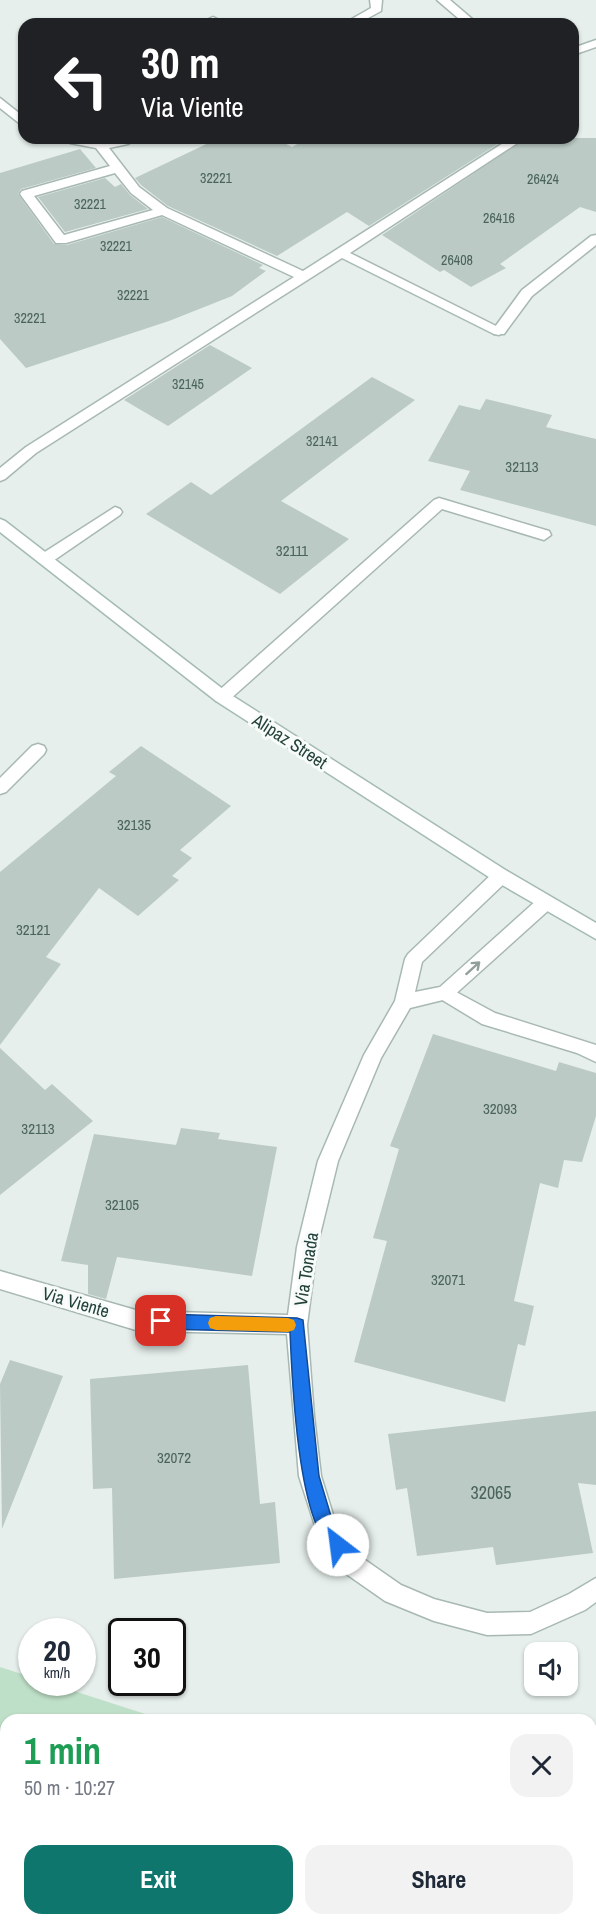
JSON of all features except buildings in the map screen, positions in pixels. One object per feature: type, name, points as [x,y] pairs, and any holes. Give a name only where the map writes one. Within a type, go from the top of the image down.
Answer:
[{"type":"street","points":[[360,18],[377,9],[376,0]]},
{"type":"street","points":[[443,0],[465,18]]},
{"type":"street","points":[[579,50],[596,43]]},
{"type":"street","points":[[0,102],[18,118]]},
{"type":"street","points":[[83,144],[108,144]]},
{"type":"street","points":[[0,476],[31,450],[510,144]]},
{"type":"street","points":[[100,145],[135,190],[164,211],[303,276]]},
{"type":"street","points":[[118,168],[26,194],[61,240],[164,211]]},
{"type":"street","points":[[341,252],[499,331],[527,293],[596,239]]},
{"type":"street","points":[[222,697],[440,503],[544,535]]},
{"type":"street","points":[[45,559],[114,512]]},
{"type":"street","name":"Alipaz Street","points":[[0,524],[222,697],[544,904],[596,932]]},
{"type":"street","points":[[0,788],[38,750]]},
{"type":"street","name":"Via Tonada","points":[[501,876],[414,959],[404,1002],[373,1055],[328,1161],[307,1246],[297,1325],[303,1416],[310,1476],[326,1527],[351,1563],[393,1593],[434,1610],[487,1624],[531,1623],[577,1602],[596,1589]]},
{"type":"street","points":[[404,1002],[445,993],[544,904]]},
{"type":"street","points":[[445,993],[489,1019],[582,1047],[596,1054]]},
{"type":"street","name":"Via Viente","points":[[0,1280],[139,1321],[297,1325]]},
{"type":"green space","points":[[0,1667],[18,1673],[18,1696],[89,1696],[145,1714],[0,1714]]},
{"type":"slow traffic","points":[[216,1323],[288,1325]]},
{"type":"route","points":[[161,1321],[297,1325],[303,1416],[310,1476],[326,1527],[338,1545]]}]
